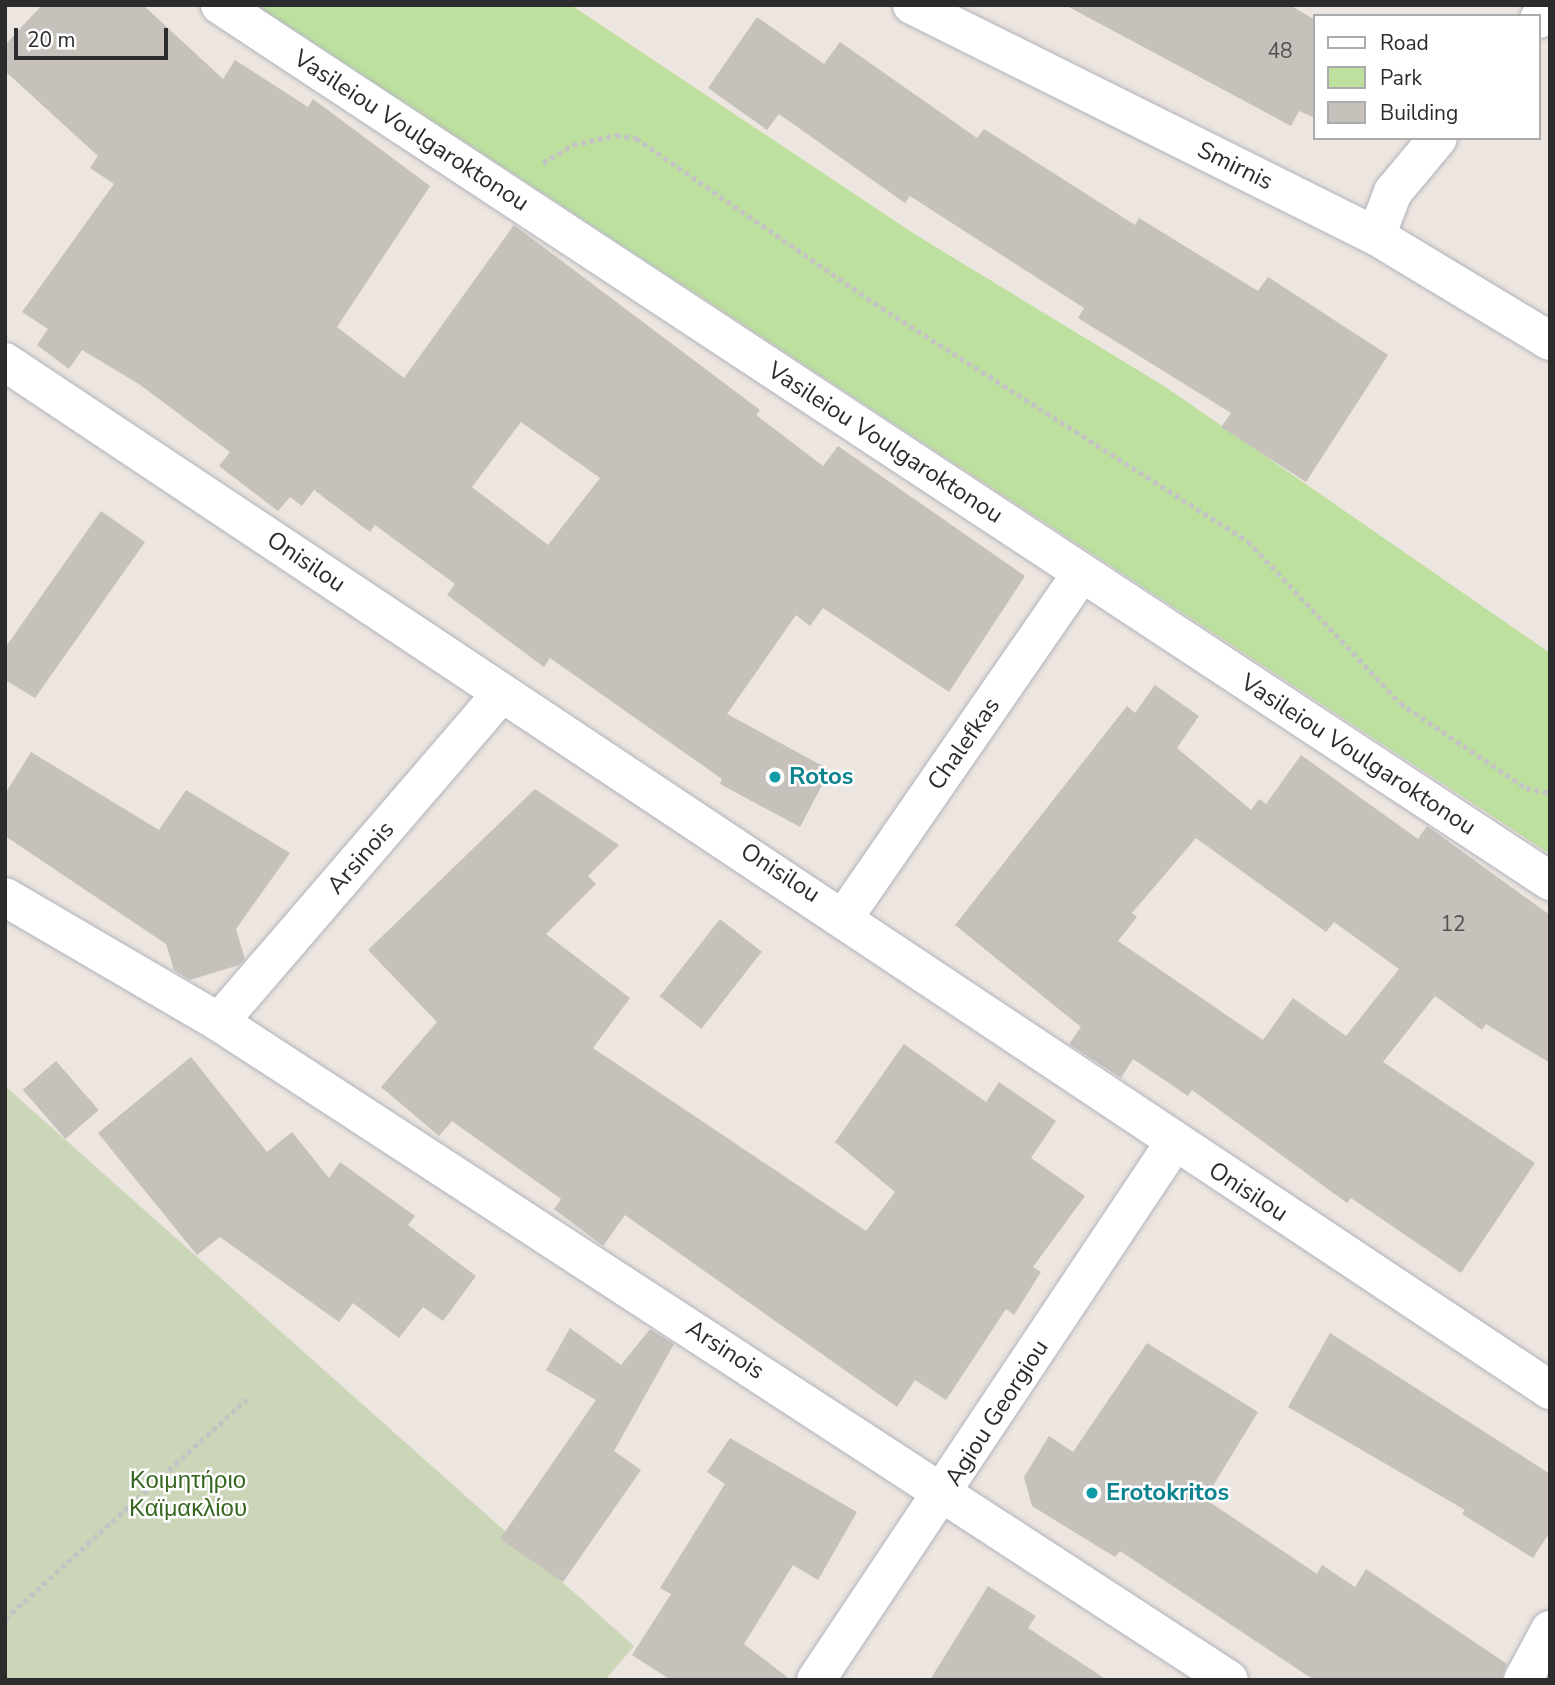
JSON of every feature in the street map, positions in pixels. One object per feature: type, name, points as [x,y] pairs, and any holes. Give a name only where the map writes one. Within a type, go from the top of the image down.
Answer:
[{"type":"street","name":"Vasileiou Voulgaroktonou","points":[[220,5],[1550,881]]},
{"type":"street","name":"Smirnis","points":[[912,5],[1376,236],[1550,341]]},
{"type":"street","points":[[1376,236],[1393,192],[1436,140]]},
{"type":"street","name":"Onisilou","points":[[5,362],[502,693],[845,916],[1174,1143],[1550,1390]]},
{"type":"street","name":"Chalefkas","points":[[845,916],[1082,573]]},
{"type":"street","name":"Arsinois","points":[[219,1023],[502,693]]},
{"type":"street","name":"Arsinois","points":[[5,897],[219,1023],[1229,1680]]},
{"type":"street","name":"Agiou Georgiou","points":[[816,1680],[945,1493],[1174,1143]]},
{"type":"street","points":[[1523,1680],[1550,1630]]},
{"type":"path","points":[[540,164],[573,145],[616,135],[636,138],[874,303],[1248,541],[1400,703],[1526,788],[1550,793]]},
{"type":"path","points":[[5,1619],[247,1399]]},
{"type":"green space","points":[[256,5],[571,5],[916,235],[1164,386],[1550,653],[1550,854]]},
{"type":"green space","name":"Κοιμητήριο Καϊμακλίου","points":[[5,1086],[634,1646],[605,1680],[5,1680]]},
{"type":"building","points":[[42,5],[143,5],[223,79],[235,60],[308,107],[313,99],[430,186],[337,327],[404,378],[514,225],[760,410],[756,415],[823,466],[838,446],[1025,576],[949,692],[823,608],[810,626],[796,615],[727,714],[830,770],[800,827],[720,784],[722,779],[550,658],[544,667],[447,595],[455,584],[375,525],[370,532],[314,490],[302,506],[290,497],[278,511],[219,466],[230,452],[139,384],[82,350],[69,369],[37,345],[48,329],[22,312],[114,184],[90,168],[98,156],[5,71],[5,45]],"holes":[[[521,422],[600,478],[548,545],[472,487]]]},
{"type":"building","points":[[1065,5],[1290,5],[1314,19],[1314,118],[1299,111],[1291,126]]},
{"type":"building","points":[[757,17],[824,64],[840,42],[977,138],[984,129],[1135,225],[1139,218],[1258,291],[1268,277],[1388,355],[1306,482],[1221,427],[1231,413],[1078,318],[1084,308],[910,196],[905,203],[779,114],[767,130],[708,88]]},
{"type":"building","points":[[101,511],[145,542],[35,698],[5,680],[5,648]]},
{"type":"building","points":[[1155,685],[1199,716],[1177,748],[1251,810],[1259,799],[1266,804],[1301,755],[1418,839],[1427,826],[1550,915],[1550,1063],[1486,1024],[1482,1030],[1435,996],[1383,1062],[1535,1163],[1461,1273],[1351,1198],[1347,1203],[1192,1090],[1188,1096],[1133,1059],[1121,1078],[1069,1044],[1081,1027],[955,925],[1127,706],[1135,713]],"holes":[[[1196,838],[1326,932],[1334,922],[1399,969],[1346,1036],[1293,998],[1263,1040],[1118,941],[1137,917],[1132,913]]]},
{"type":"building","points":[[31,752],[159,830],[186,790],[290,853],[236,929],[245,959],[239,965],[190,980],[174,970],[166,944],[5,836],[5,794]]},
{"type":"building","points":[[535,789],[619,845],[588,876],[596,884],[546,934],[630,998],[593,1048],[866,1231],[895,1192],[835,1142],[904,1044],[986,1102],[999,1082],[1056,1121],[1031,1158],[1085,1196],[1033,1267],[1041,1272],[1014,1315],[1006,1309],[946,1400],[915,1380],[897,1407],[625,1215],[603,1246],[554,1209],[561,1199],[452,1121],[439,1136],[381,1087],[437,1022],[368,950]]},
{"type":"building","points":[[720,919],[762,952],[701,1029],[660,996]]},
{"type":"building","points":[[191,1057],[267,1152],[292,1132],[329,1178],[340,1162],[415,1216],[408,1225],[476,1276],[443,1321],[423,1307],[399,1338],[353,1303],[339,1322],[220,1237],[197,1255],[98,1133]]},
{"type":"building","points":[[56,1061],[99,1110],[65,1139],[23,1090]]},
{"type":"building","points":[[570,1328],[621,1365],[650,1329],[674,1344],[614,1451],[641,1470],[563,1582],[500,1539],[596,1400],[546,1370]]},
{"type":"building","points":[[1330,1333],[1550,1474],[1550,1532],[1533,1558],[1462,1514],[1465,1510],[1288,1407]]},
{"type":"building","points":[[1147,1343],[1258,1412],[1205,1499],[1317,1574],[1322,1565],[1355,1587],[1366,1569],[1507,1664],[1501,1680],[1314,1680],[1120,1551],[1115,1557],[1032,1506],[1024,1477],[1049,1436],[1073,1452]]},
{"type":"building","points":[[730,1438],[857,1512],[818,1580],[793,1565],[744,1644],[791,1680],[671,1680],[632,1655],[671,1594],[660,1588],[725,1484],[707,1472]]},
{"type":"building","points":[[988,1586],[1036,1616],[1028,1628],[1107,1680],[930,1680]]},
{"type":"place","name":"Rotos","points":[[775,777]]},
{"type":"place","name":"Erotokritos","points":[[1092,1493]]}]
